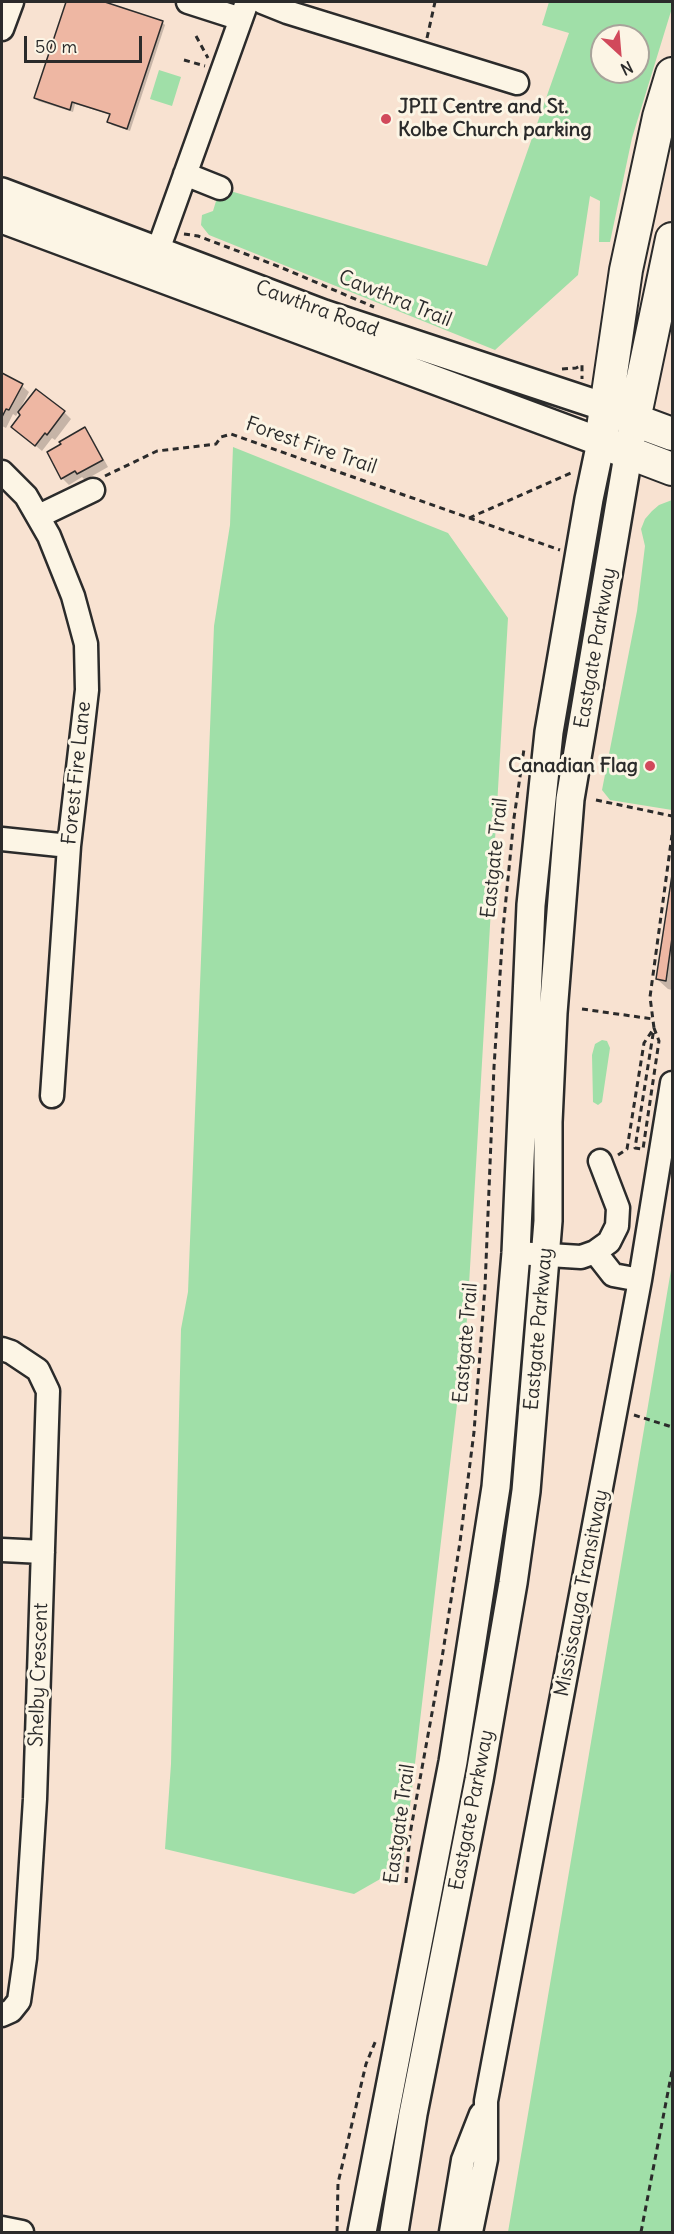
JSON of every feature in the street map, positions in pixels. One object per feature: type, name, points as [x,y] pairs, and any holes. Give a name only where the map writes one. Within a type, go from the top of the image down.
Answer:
[{"type":"highway","points":[[672,74],[659,117],[626,270],[601,442],[672,469]]},
{"type":"highway","points":[[672,239],[634,420],[672,434]]},
{"type":"main road","name":"Cawthra Road","points":[[2,192],[324,314],[605,407],[634,420]]},
{"type":"main road","name":"Cawthra Road","points":[[2,219],[601,442]]},
{"type":"main road","name":"Eastgate Parkway","points":[[394,2232],[413,2114],[479,1780],[513,1583],[526,1491],[545,1254],[553,1013],[570,800],[634,420]]},
{"type":"main road","name":"Eastgate Parkway","points":[[362,2232],[453,1762],[496,1487],[516,1253],[531,905],[549,732],[601,442]]},
{"type":"street","points":[[2,29],[12,2]]},
{"type":"street","points":[[158,250],[244,10],[188,2]]},
{"type":"street","points":[[262,2],[287,12],[518,83]]},
{"type":"street","points":[[185,174],[220,188]]},
{"type":"street","name":"Forest Fire Lane","points":[[2,472],[26,496],[50,536],[74,596],[86,644],[87,690],[69,846],[52,1096]]},
{"type":"street","points":[[39,516],[94,485]]},
{"type":"street","points":[[2,839],[69,846]]},
{"type":"street","name":"Mississauga Transitway","points":[[471,2232],[486,2159],[486,2102],[640,1280],[672,1083]]},
{"type":"street","points":[[516,1253],[581,1257],[595,1252],[609,1242],[617,1226],[618,1208],[607,1159]]},
{"type":"street","points":[[595,1252],[613,1275],[640,1280]]},
{"type":"street","name":"Shelby Crescent","points":[[2,1349],[11,1352],[38,1370],[48,1391],[35,1799],[25,1958],[19,2001],[11,2012],[2,2015]]},
{"type":"street","points":[[2,1550],[43,1552]]},
{"type":"street","name":"Mississauga Transitway","points":[[451,2232],[463,2160],[486,2102]]},
{"type":"street","points":[[2,2230],[22,2232]]},
{"type":"path","points":[[424,54],[435,2]]},
{"type":"path","points":[[196,36],[211,65]]},
{"type":"path","name":"Cawthra Trail","points":[[198,236],[383,310]]},
{"type":"path","points":[[559,369],[576,368],[582,365],[584,367]]},
{"type":"path","name":"Forest Fire Trail","points":[[94,485],[157,451],[216,444],[221,437],[231,434],[563,551]]},
{"type":"path","points":[[469,518],[580,469]]},
{"type":"path","name":"Eastgate Trail","points":[[406,1892],[410,1834],[442,1658],[474,1432],[485,1287],[494,1067],[503,929],[513,818],[526,739]]},
{"type":"path","points":[[596,800],[672,816]]},
{"type":"path","points":[[654,1028],[659,1041],[643,1149],[635,1148],[652,1047],[654,1028],[650,997],[672,836]]},
{"type":"path","points":[[582,1009],[653,1019]]},
{"type":"path","points":[[607,1159],[627,1149],[645,1043],[654,1028]]},
{"type":"path","points":[[616,1410],[672,1426]]},
{"type":"path","points":[[337,2232],[338,2183],[366,2064],[377,2038]]},
{"type":"path","points":[[641,2232],[672,2071]]},
{"type":"green space","points":[[549,2],[672,2],[650,80],[650,24],[590,24],[590,84],[649,84],[632,138],[610,242],[599,242],[600,201],[590,196],[578,275],[495,350],[209,235],[201,225],[202,215],[213,211],[220,188],[487,266],[569,33],[542,25]]},
{"type":"green space","points":[[159,70],[181,77],[172,106],[150,99]]},
{"type":"green space","points":[[233,447],[448,533],[508,618],[467,1319],[403,1866],[354,1894],[165,1849],[171,1764],[181,1329],[188,1292],[214,626],[230,525]]},
{"type":"green space","points":[[672,500],[672,810],[610,800],[602,790],[637,611],[645,546],[641,529],[645,519],[652,511],[659,505]]},
{"type":"green space","points":[[602,1040],[607,1041],[610,1048],[602,1102],[598,1105],[593,1102],[592,1055],[595,1044]]},
{"type":"green space","points":[[672,1264],[672,2232],[508,2232]]},
{"type":"building","points":[[66,2],[105,2],[163,21],[127,129],[107,122],[110,114],[72,102],[70,110],[34,98]]},
{"type":"building","points":[[2,373],[23,384],[9,410],[6,409],[2,417]]},
{"type":"building","points":[[36,389],[65,411],[47,435],[45,433],[35,446],[11,427],[20,415],[18,412]]},
{"type":"building","points":[[85,427],[103,460],[77,474],[75,471],[61,479],[47,452]]},
{"type":"building","points":[[672,875],[672,938],[666,981],[656,979]]},
{"type":"place","name":"JPII Centre and St. Kolbe Church parking","points":[[386,119]]},
{"type":"place","name":"Canadian Flag","points":[[650,766]]}]
